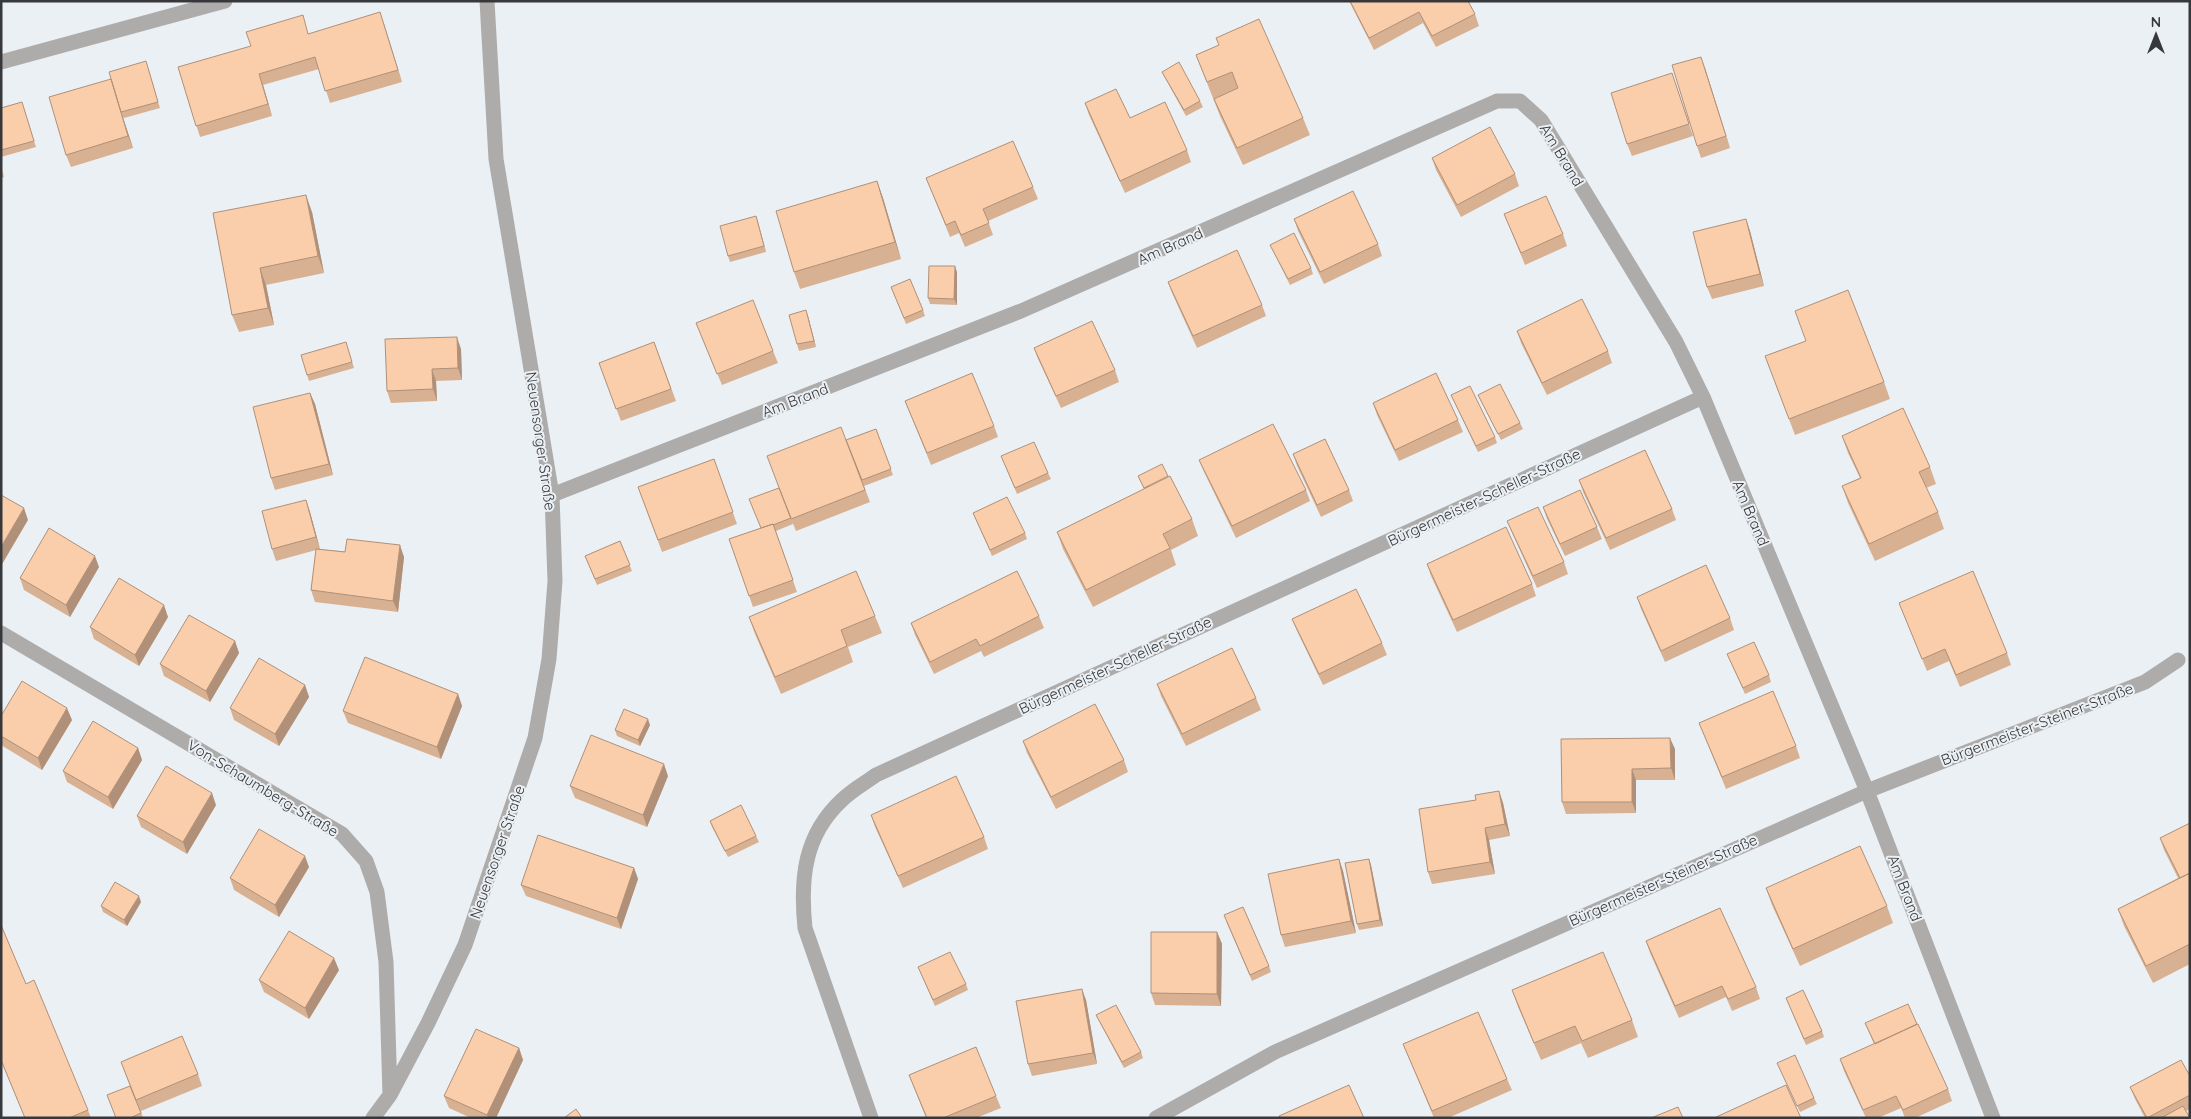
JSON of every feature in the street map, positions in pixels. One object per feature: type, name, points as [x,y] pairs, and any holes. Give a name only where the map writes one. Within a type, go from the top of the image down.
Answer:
[{"type":"street","points":[[1,62],[225,1]]},
{"type":"street","name":"Neuensorger Straße","points":[[373,1118],[390,1095],[428,1023],[464,945],[535,738],[549,659],[554,581],[552,495],[496,159],[488,1]]},
{"type":"street","name":"Am Brand","points":[[552,495],[1021,311],[1497,101],[1520,101],[1541,120],[1676,342],[1703,398],[1867,791],[1993,1118]]},
{"type":"street","name":"Bürgermeister-Scheller-Straße","points":[[871,1118],[805,928],[802,895],[805,863],[817,832],[841,800],[876,775],[1703,398]]},
{"type":"street","name":"Von-Schaumberg-Straße","points":[[1,633],[342,834],[366,861],[377,892],[386,962],[390,1095]]},
{"type":"street","name":"Bürgermeister-Steiner-Straße","points":[[1156,1118],[1275,1052],[1867,791],[2144,682],[2178,660]]},
{"type":"building","points":[[1350,1],[1468,1],[1475,14],[1432,36],[1419,12],[1369,38]]},
{"type":"building","points":[[380,12],[398,70],[325,91],[315,57],[259,74],[268,104],[196,126],[178,67],[251,46],[246,32],[303,15],[308,34]]},
{"type":"building","points":[[1259,19],[1303,118],[1237,148],[1214,99],[1238,88],[1232,72],[1207,82],[1196,55],[1219,45],[1216,38]]},
{"type":"building","points":[[1701,57],[1726,136],[1697,146],[1672,65]]},
{"type":"building","points":[[146,61],[158,102],[121,112],[109,72]]},
{"type":"building","points":[[1179,62],[1200,101],[1184,110],[1162,72]]},
{"type":"building","points":[[1672,73],[1689,124],[1627,144],[1611,93]]},
{"type":"building","points":[[111,79],[128,136],[66,155],[49,97]]},
{"type":"building","points":[[1116,89],[1130,118],[1165,102],[1187,150],[1120,181],[1085,103]]},
{"type":"building","points":[[22,102],[34,141],[1,150],[1,108]]},
{"type":"building","points":[[1490,127],[1515,174],[1457,205],[1432,158]]},
{"type":"building","points":[[1013,141],[1033,187],[983,209],[989,223],[961,235],[955,221],[946,225],[926,178]]},
{"type":"building","points":[[877,181],[895,242],[794,272],[776,211]]},
{"type":"building","points":[[1353,191],[1378,244],[1320,272],[1294,219]]},
{"type":"building","points":[[306,195],[318,256],[260,268],[268,308],[232,315],[213,213]]},
{"type":"building","points":[[1546,196],[1563,234],[1521,253],[1504,214]]},
{"type":"building","points":[[756,216],[764,246],[728,256],[720,226]]},
{"type":"building","points":[[1746,219],[1760,274],[1707,287],[1693,232]]},
{"type":"building","points":[[1294,233],[1311,268],[1288,279],[1270,245]]},
{"type":"building","points":[[1237,250],[1262,305],[1193,336],[1168,282]]},
{"type":"building","points":[[929,266],[955,266],[954,299],[928,298]]},
{"type":"building","points":[[910,279],[923,310],[904,318],[891,287]]},
{"type":"building","points":[[1848,290],[1884,382],[1789,419],[1765,356],[1806,341],[1795,311]]},
{"type":"building","points":[[1582,299],[1608,351],[1542,383],[1517,331]]},
{"type":"building","points":[[753,300],[773,351],[717,374],[696,323]]},
{"type":"building","points":[[806,310],[814,341],[797,344],[789,315]]},
{"type":"building","points":[[1092,321],[1115,370],[1056,396],[1034,348]]},
{"type":"building","points":[[457,337],[458,368],[432,369],[433,389],[387,391],[385,339]]},
{"type":"building","points":[[346,342],[352,362],[307,375],[301,355]]},
{"type":"building","points":[[654,342],[671,389],[616,409],[599,363]]},
{"type":"building","points":[[972,373],[994,426],[927,453],[905,401]]},
{"type":"building","points":[[1436,373],[1458,420],[1395,450],[1373,403]]},
{"type":"building","points":[[1500,384],[1520,423],[1498,434],[1478,395]]},
{"type":"building","points":[[1470,386],[1495,437],[1476,446],[1451,395]]},
{"type":"building","points":[[310,393],[329,464],[271,478],[253,407]]},
{"type":"building","points":[[1903,408],[1930,467],[1919,472],[1938,512],[1869,544],[1842,486],[1861,478],[1842,436]]},
{"type":"building","points":[[1273,424],[1306,490],[1232,526],[1199,460]]},
{"type":"building","points":[[841,427],[865,490],[791,519],[767,456]]},
{"type":"building","points":[[876,429],[891,469],[862,480],[846,440]]},
{"type":"building","points":[[1325,439],[1349,490],[1317,505],[1293,454]]},
{"type":"building","points":[[1034,442],[1048,473],[1015,488],[1001,456]]},
{"type":"building","points":[[1645,450],[1672,509],[1606,538],[1579,480]]},
{"type":"building","points":[[714,459],[733,512],[658,540],[638,487]]},
{"type":"building","points":[[1162,464],[1168,476],[1144,488],[1138,476]]},
{"type":"building","points":[[1170,476],[1192,519],[1163,534],[1170,548],[1086,590],[1057,532]]},
{"type":"building","points":[[779,488],[791,518],[761,528],[749,499]]},
{"type":"building","points":[[1580,490],[1597,527],[1560,544],[1543,507]]},
{"type":"building","points":[[1,495],[24,508],[1,547]]},
{"type":"building","points":[[1007,497],[1025,533],[990,550],[973,513]]},
{"type":"building","points":[[306,500],[316,537],[272,549],[262,511]]},
{"type":"building","points":[[1538,507],[1564,562],[1533,576],[1507,521]]},
{"type":"building","points":[[773,524],[793,580],[749,596],[729,539]]},
{"type":"building","points":[[1506,527],[1532,584],[1453,620],[1427,564]]},
{"type":"building","points":[[49,528],[95,556],[66,605],[20,578]]},
{"type":"building","points":[[347,539],[400,545],[393,601],[311,590],[316,549],[345,552]]},
{"type":"building","points":[[620,541],[630,565],[595,579],[585,556]]},
{"type":"building","points":[[1706,565],[1730,618],[1661,651],[1637,597]]},
{"type":"building","points":[[856,571],[875,616],[841,630],[847,646],[775,677],[749,617]]},
{"type":"building","points":[[1017,571],[1039,616],[980,646],[976,639],[930,662],[911,623]]},
{"type":"building","points":[[1973,571],[2007,653],[1956,675],[1945,649],[1922,659],[1899,603]]},
{"type":"building","points":[[119,578],[164,605],[135,655],[90,627]]},
{"type":"building","points":[[1356,589],[1382,643],[1319,674],[1292,619]]},
{"type":"building","points":[[189,615],[235,641],[206,691],[160,664]]},
{"type":"building","points":[[1754,642],[1769,675],[1743,688],[1727,654]]},
{"type":"building","points":[[1232,648],[1256,698],[1182,734],[1157,684]]},
{"type":"building","points":[[365,657],[458,694],[437,747],[343,711]]},
{"type":"building","points":[[259,658],[305,685],[275,734],[230,708]]},
{"type":"building","points":[[22,681],[67,708],[38,758],[1,736],[1,716]]},
{"type":"building","points":[[1773,691],[1796,746],[1722,777],[1699,723]]},
{"type":"building","points":[[1095,704],[1124,760],[1051,797],[1023,741]]},
{"type":"building","points":[[624,709],[648,719],[638,740],[615,730]]},
{"type":"building","points":[[93,721],[138,748],[108,797],[63,771]]},
{"type":"building","points":[[591,735],[664,764],[643,815],[570,786]]},
{"type":"building","points":[[1670,738],[1671,768],[1632,769],[1632,802],[1562,802],[1561,739]]},
{"type":"building","points":[[166,766],[212,793],[183,842],[137,816]]},
{"type":"building","points":[[956,776],[984,837],[898,876],[871,815]]},
{"type":"building","points":[[1499,791],[1505,824],[1485,828],[1490,862],[1428,872],[1419,809],[1476,800],[1475,795]]},
{"type":"building","points":[[741,805],[756,836],[725,851],[710,821]]},
{"type":"building","points":[[2190,823],[2190,873],[2180,878],[2160,838]]},
{"type":"building","points":[[259,829],[305,856],[275,905],[230,878]]},
{"type":"building","points":[[538,835],[634,868],[617,918],[521,885]]},
{"type":"building","points":[[1860,846],[1887,906],[1793,949],[1766,888]]},
{"type":"building","points":[[1339,859],[1351,921],[1281,935],[1268,874]]},
{"type":"building","points":[[1369,859],[1380,920],[1357,924],[1345,863]]},
{"type":"building","points":[[2190,873],[2190,944],[2146,966],[2118,909]]},
{"type":"building","points":[[115,882],[139,896],[124,920],[101,906]]},
{"type":"building","points":[[1243,907],[1269,966],[1250,975],[1224,915]]},
{"type":"building","points":[[1720,908],[1756,987],[1728,999],[1722,986],[1675,1006],[1646,941]]},
{"type":"building","points":[[1,925],[26,984],[34,980],[88,1110],[69,1118],[25,1118],[1,1060]]},
{"type":"building","points":[[289,931],[334,958],[305,1008],[259,980]]},
{"type":"building","points":[[1151,932],[1217,932],[1217,994],[1151,993]]},
{"type":"building","points":[[950,952],[966,984],[933,1000],[918,967]]},
{"type":"building","points":[[1603,952],[1632,1020],[1582,1041],[1575,1026],[1534,1043],[1512,990]]},
{"type":"building","points":[[1082,989],[1093,1053],[1028,1064],[1016,1001]]},
{"type":"building","points":[[1803,990],[1822,1031],[1804,1039],[1786,998]]},
{"type":"building","points":[[1908,1004],[1917,1024],[1875,1044],[1865,1023]]},
{"type":"building","points":[[1116,1005],[1141,1052],[1122,1062],[1096,1015]]},
{"type":"building","points":[[1478,1012],[1507,1079],[1432,1111],[1403,1044]]},
{"type":"building","points":[[1918,1024],[1948,1089],[1903,1110],[1896,1096],[1863,1110],[1840,1059]]},
{"type":"building","points":[[476,1029],[519,1048],[487,1115],[444,1096]]},
{"type":"building","points":[[182,1036],[198,1074],[136,1100],[121,1062]]},
{"type":"building","points":[[976,1047],[996,1096],[943,1118],[927,1118],[909,1075]]},
{"type":"building","points":[[1795,1055],[1814,1098],[1797,1106],[1777,1063]]},
{"type":"building","points":[[2181,1060],[2190,1076],[2190,1095],[2147,1118],[2130,1087]]},
{"type":"building","points":[[1349,1085],[1364,1118],[1280,1118],[1279,1116]]},
{"type":"building","points":[[1786,1085],[1801,1118],[1714,1118]]},
{"type":"building","points":[[130,1086],[141,1113],[130,1118],[116,1118],[107,1095]]},
{"type":"building","points":[[2183,1106],[2190,1118],[2161,1118]]},
{"type":"building","points":[[1678,1107],[1683,1118],[1651,1118]]},
{"type":"building","points":[[576,1109],[582,1118],[564,1118]]}]
